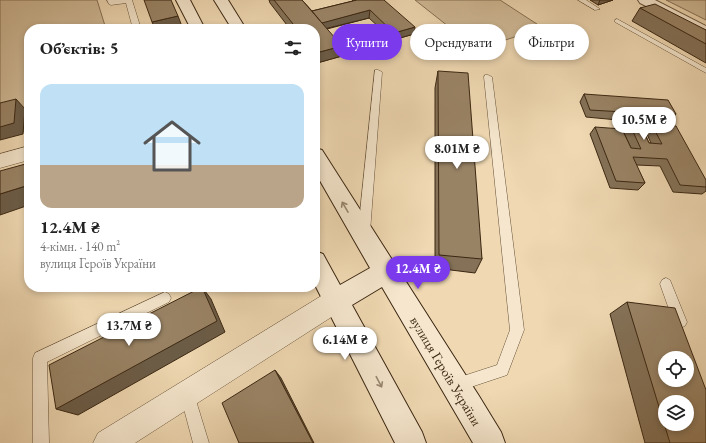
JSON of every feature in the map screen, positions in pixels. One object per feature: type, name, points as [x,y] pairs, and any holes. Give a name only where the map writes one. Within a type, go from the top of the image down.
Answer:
[{"type":"main road","points":[[183,0],[195,24]]},
{"type":"main road","points":[[221,0],[236,24]]},
{"type":"main road","points":[[645,0],[706,32]]},
{"type":"main road","name":"вулиця Героїв України","points":[[320,163],[490,443]]},
{"type":"main road","points":[[320,271],[412,443]]},
{"type":"main road","points":[[335,301],[385,272]]},
{"type":"street","points":[[0,161],[24,154]]},
{"type":"street","points":[[108,443],[335,301]]},
{"type":"lane","points":[[110,0],[111,3],[129,0],[135,24]]},
{"type":"lane","points":[[581,0],[597,9]]},
{"type":"lane","points":[[618,21],[706,72]]},
{"type":"lane","points":[[364,238],[378,72]]},
{"type":"lane","points":[[456,385],[502,370],[517,330],[488,77]]},
{"type":"lane","points":[[666,284],[685,336]]},
{"type":"lane","points":[[41,443],[40,358],[166,298]]},
{"type":"lane","points":[[187,394],[201,443]]},
{"type":"shaded area","points":[[0,0],[97,0],[104,24],[24,24],[24,131],[0,138]]},
{"type":"shaded area","points":[[415,0],[500,0],[537,24],[514,24],[514,37],[506,40],[506,24],[445,24]]},
{"type":"shaded area","points":[[666,0],[706,0],[706,20]]},
{"type":"building","points":[[144,0],[171,0],[178,16],[152,22]]},
{"type":"building","points":[[274,0],[302,0],[332,34],[332,49],[320,52],[320,24],[293,24]]},
{"type":"building","points":[[357,0],[384,0],[412,24],[410,24],[410,28],[402,31],[402,24],[385,24],[370,10],[322,23],[312,11]]},
{"type":"building","points":[[655,4],[706,30],[706,44],[640,8]]},
{"type":"building","points":[[438,71],[468,73],[482,259],[439,255]]},
{"type":"building","points":[[584,94],[668,100],[676,114],[634,111],[649,143],[662,144],[652,125],[676,126],[706,180],[706,187],[680,185],[667,159],[633,157],[645,183],[616,181],[595,127],[622,129],[631,148],[641,149],[624,112],[590,110]]},
{"type":"building","points":[[16,99],[14,123],[0,127],[0,103]]},
{"type":"building","points":[[24,164],[24,187],[0,194],[0,171]]},
{"type":"building","points":[[192,292],[204,292],[217,321],[56,409],[49,365]]},
{"type":"building","points":[[627,302],[675,308],[691,351],[658,351],[658,387],[694,387],[694,358],[706,390],[706,443],[670,443],[666,431],[694,431],[694,395],[658,395],[658,404]]},
{"type":"building","points":[[275,370],[313,443],[239,443],[222,403]]}]
